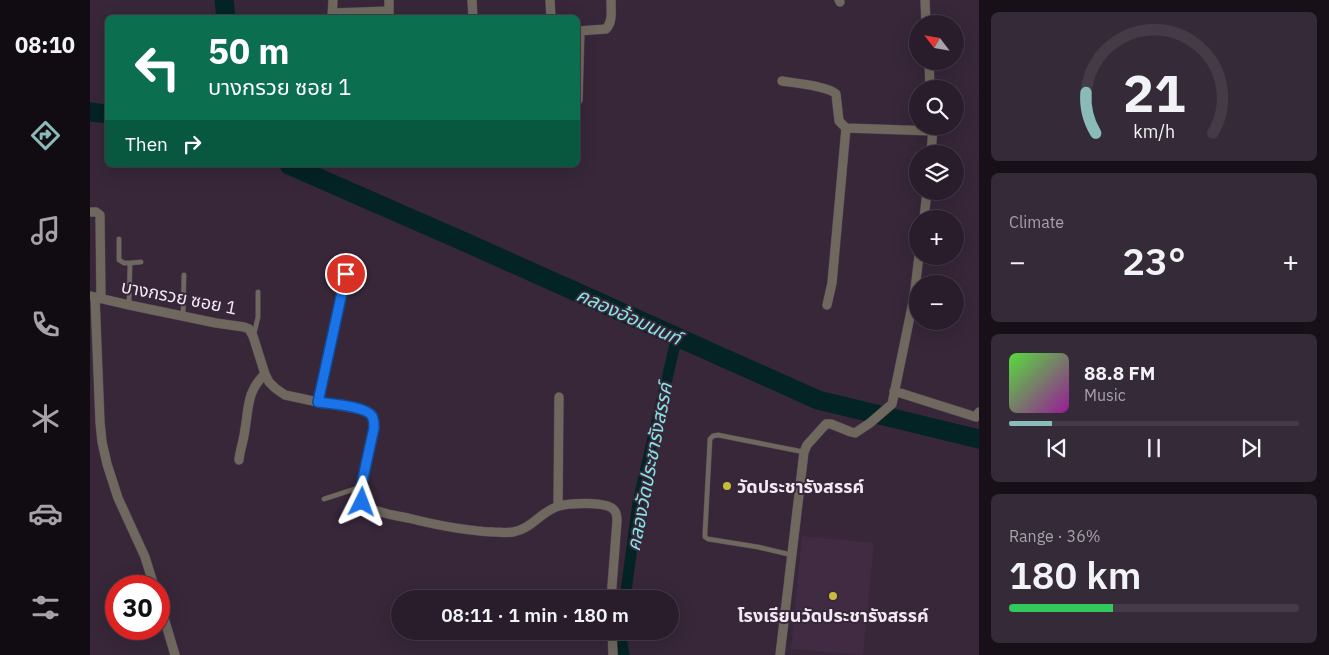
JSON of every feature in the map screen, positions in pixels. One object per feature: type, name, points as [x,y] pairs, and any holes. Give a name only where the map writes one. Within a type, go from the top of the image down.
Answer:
[{"type":"street","points":[[333,0],[332,15],[389,14],[389,0]]},
{"type":"street","points":[[472,0],[473,15]]},
{"type":"street","points":[[550,0],[551,15]]},
{"type":"street","points":[[580,31],[606,30],[611,22],[611,0]]},
{"type":"street","points":[[925,0],[926,15]]},
{"type":"street","points":[[782,81],[834,91],[836,94],[838,121],[846,128],[909,129]]},
{"type":"street","points":[[827,305],[833,276],[846,128]]},
{"type":"street","points":[[90,212],[96,212],[100,215],[95,297],[102,442],[118,498],[145,557],[151,575]]},
{"type":"street","points":[[780,655],[804,452],[807,445],[826,424],[855,432],[870,423],[892,404],[914,297],[918,265]]},
{"type":"street","points":[[318,402],[346,274]]},
{"type":"street","name":"บางกรวย ซอย 1","points":[[95,297],[216,323],[244,326],[249,329],[253,336],[265,374],[275,388],[285,395],[364,410],[371,414],[374,420],[374,428],[361,487]]},
{"type":"street","points":[[240,460],[240,448],[245,433],[249,399],[255,384],[265,374]]},
{"type":"street","points":[[894,391],[976,417],[979,412]]},
{"type":"street","points":[[558,506],[559,397]]},
{"type":"street","points":[[361,487],[362,502],[374,510],[477,532],[511,532],[521,530],[558,506],[571,504],[606,505],[615,511],[617,520],[612,590]]},
{"type":"street","points":[[170,638],[175,655]]},
{"type":"street","points":[[612,640],[613,655]]},
{"type":"lane","points":[[119,239],[119,260],[124,263],[141,262]]},
{"type":"lane","points":[[129,305],[130,263]]},
{"type":"lane","points":[[183,316],[184,275]]},
{"type":"lane","points":[[253,336],[258,317],[258,292]]},
{"type":"lane","points":[[792,555],[705,537],[710,440],[713,436],[718,435],[804,452]]},
{"type":"lane","points":[[324,499],[361,487]]},
{"type":"shaded area","name":"โรงเรียนวัดประชารังสรรค์","points":[[802,536],[874,543],[863,655],[791,649]]},
{"type":"waterway","points":[[224,0],[226,15]]},
{"type":"waterway","name":"คลองอ้อมนนท์","points":[[90,112],[105,114]]},
{"type":"waterway","name":"คลองอ้อมนนท์","points":[[294,167],[818,400],[979,439]]},
{"type":"waterway","name":"คลองวัดประชารังสรรค์","points":[[626,590],[638,502],[677,336]]},
{"type":"waterway","name":"คลองวัดประชารังสรรค์","points":[[622,640],[624,655]]},
{"type":"place","name":"วัดประชารังสรรค์","points":[[727,486]]},
{"type":"place","name":"โรงเรียนวัดประชารังสรรค์","points":[[833,596]]},
{"type":"route","points":[[346,274],[318,402],[364,410],[371,414],[374,420],[374,428],[361,487],[360,496],[362,502]]}]
